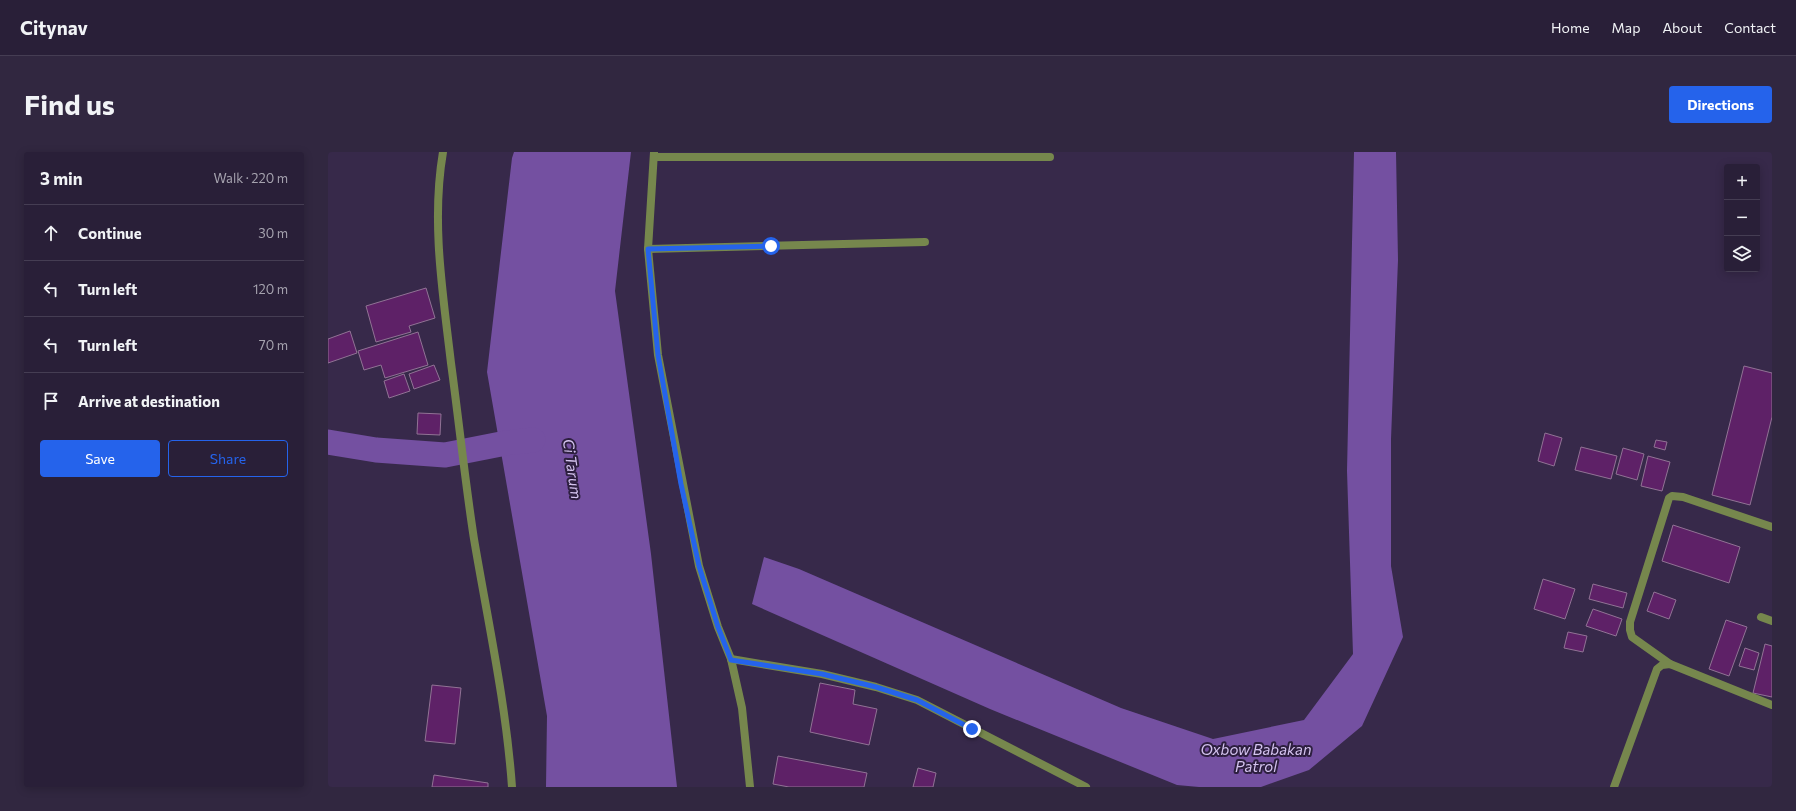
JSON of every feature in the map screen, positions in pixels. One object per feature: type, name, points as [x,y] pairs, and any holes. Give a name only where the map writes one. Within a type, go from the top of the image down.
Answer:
[{"type":"street","points":[[443,152],[440,167],[438,219],[441,281],[464,468],[475,540],[500,679],[512,787]]},
{"type":"street","points":[[750,787],[742,708],[731,660],[718,627],[699,566],[681,484],[658,355],[648,249],[654,154],[1050,157]]},
{"type":"street","points":[[648,249],[925,242]]},
{"type":"street","points":[[1772,527],[1683,497],[1672,496],[1669,498],[1630,622],[1632,637],[1670,664],[1772,705]]},
{"type":"street","points":[[1761,617],[1772,620]]},
{"type":"street","points":[[731,660],[822,674],[876,687],[917,700],[1086,787]]},
{"type":"street","points":[[1614,787],[1657,669],[1662,665],[1670,664]]},
{"type":"water","name":"Ci Tarum","points":[[514,152],[631,152],[615,291],[651,554],[677,787],[546,787],[547,716],[487,372],[512,158]]},
{"type":"water","name":"Oxbow Babakan Patrol","points":[[1354,152],[1396,152],[1398,260],[1391,439],[1391,566],[1403,637],[1362,726],[1309,770],[1261,787],[1199,787],[1177,785],[990,709],[752,604],[764,557],[799,569],[1121,708],[1213,739],[1304,720],[1353,654],[1347,471]]},
{"type":"building","points":[[426,288],[435,318],[409,326],[411,332],[376,342],[366,306]]},
{"type":"building","points":[[350,331],[357,353],[328,363],[328,339]]},
{"type":"building","points":[[418,332],[428,365],[385,378],[381,365],[364,370],[358,351]]},
{"type":"building","points":[[434,365],[440,380],[414,389],[409,374]]},
{"type":"building","points":[[1744,366],[1772,373],[1772,417],[1750,505],[1712,495]]},
{"type":"building","points":[[404,374],[410,391],[389,398],[384,381]]},
{"type":"building","points":[[418,413],[441,414],[440,435],[417,434]]},
{"type":"building","points":[[1545,433],[1562,438],[1554,466],[1538,461]]},
{"type":"building","points":[[1656,440],[1667,442],[1665,450],[1654,447]]},
{"type":"building","points":[[1581,447],[1617,456],[1611,479],[1575,470]]},
{"type":"building","points":[[1623,448],[1644,454],[1637,480],[1616,474]]},
{"type":"building","points":[[1648,456],[1670,462],[1662,491],[1641,486]]},
{"type":"building","points":[[1673,525],[1740,547],[1729,583],[1662,561]]},
{"type":"building","points":[[1543,579],[1575,589],[1565,619],[1534,609]]},
{"type":"building","points":[[1593,584],[1627,593],[1623,608],[1589,599]]},
{"type":"building","points":[[1654,592],[1676,600],[1669,619],[1647,611]]},
{"type":"building","points":[[1593,609],[1622,619],[1616,636],[1586,626]]},
{"type":"building","points":[[1726,620],[1747,627],[1729,676],[1709,669]]},
{"type":"building","points":[[1568,632],[1587,636],[1583,652],[1564,648]]},
{"type":"building","points":[[1765,644],[1772,646],[1772,697],[1753,693]]},
{"type":"building","points":[[1745,648],[1759,653],[1754,670],[1739,666]]},
{"type":"building","points":[[820,683],[855,690],[853,704],[877,709],[869,745],[810,732]]},
{"type":"building","points":[[432,685],[461,688],[455,744],[425,741]]},
{"type":"building","points":[[778,756],[867,773],[864,787],[789,787],[773,784]]},
{"type":"building","points":[[918,768],[936,773],[933,787],[913,787]]},
{"type":"building","points":[[434,775],[488,783],[488,787],[432,787]]},
{"type":"waterway","points":[[328,442],[376,450],[445,455],[506,443],[533,440]]},
{"type":"route","points":[[771,246],[648,249],[658,355],[681,484],[699,566],[718,627],[731,660],[822,674],[876,687],[917,700],[972,729]]}]
